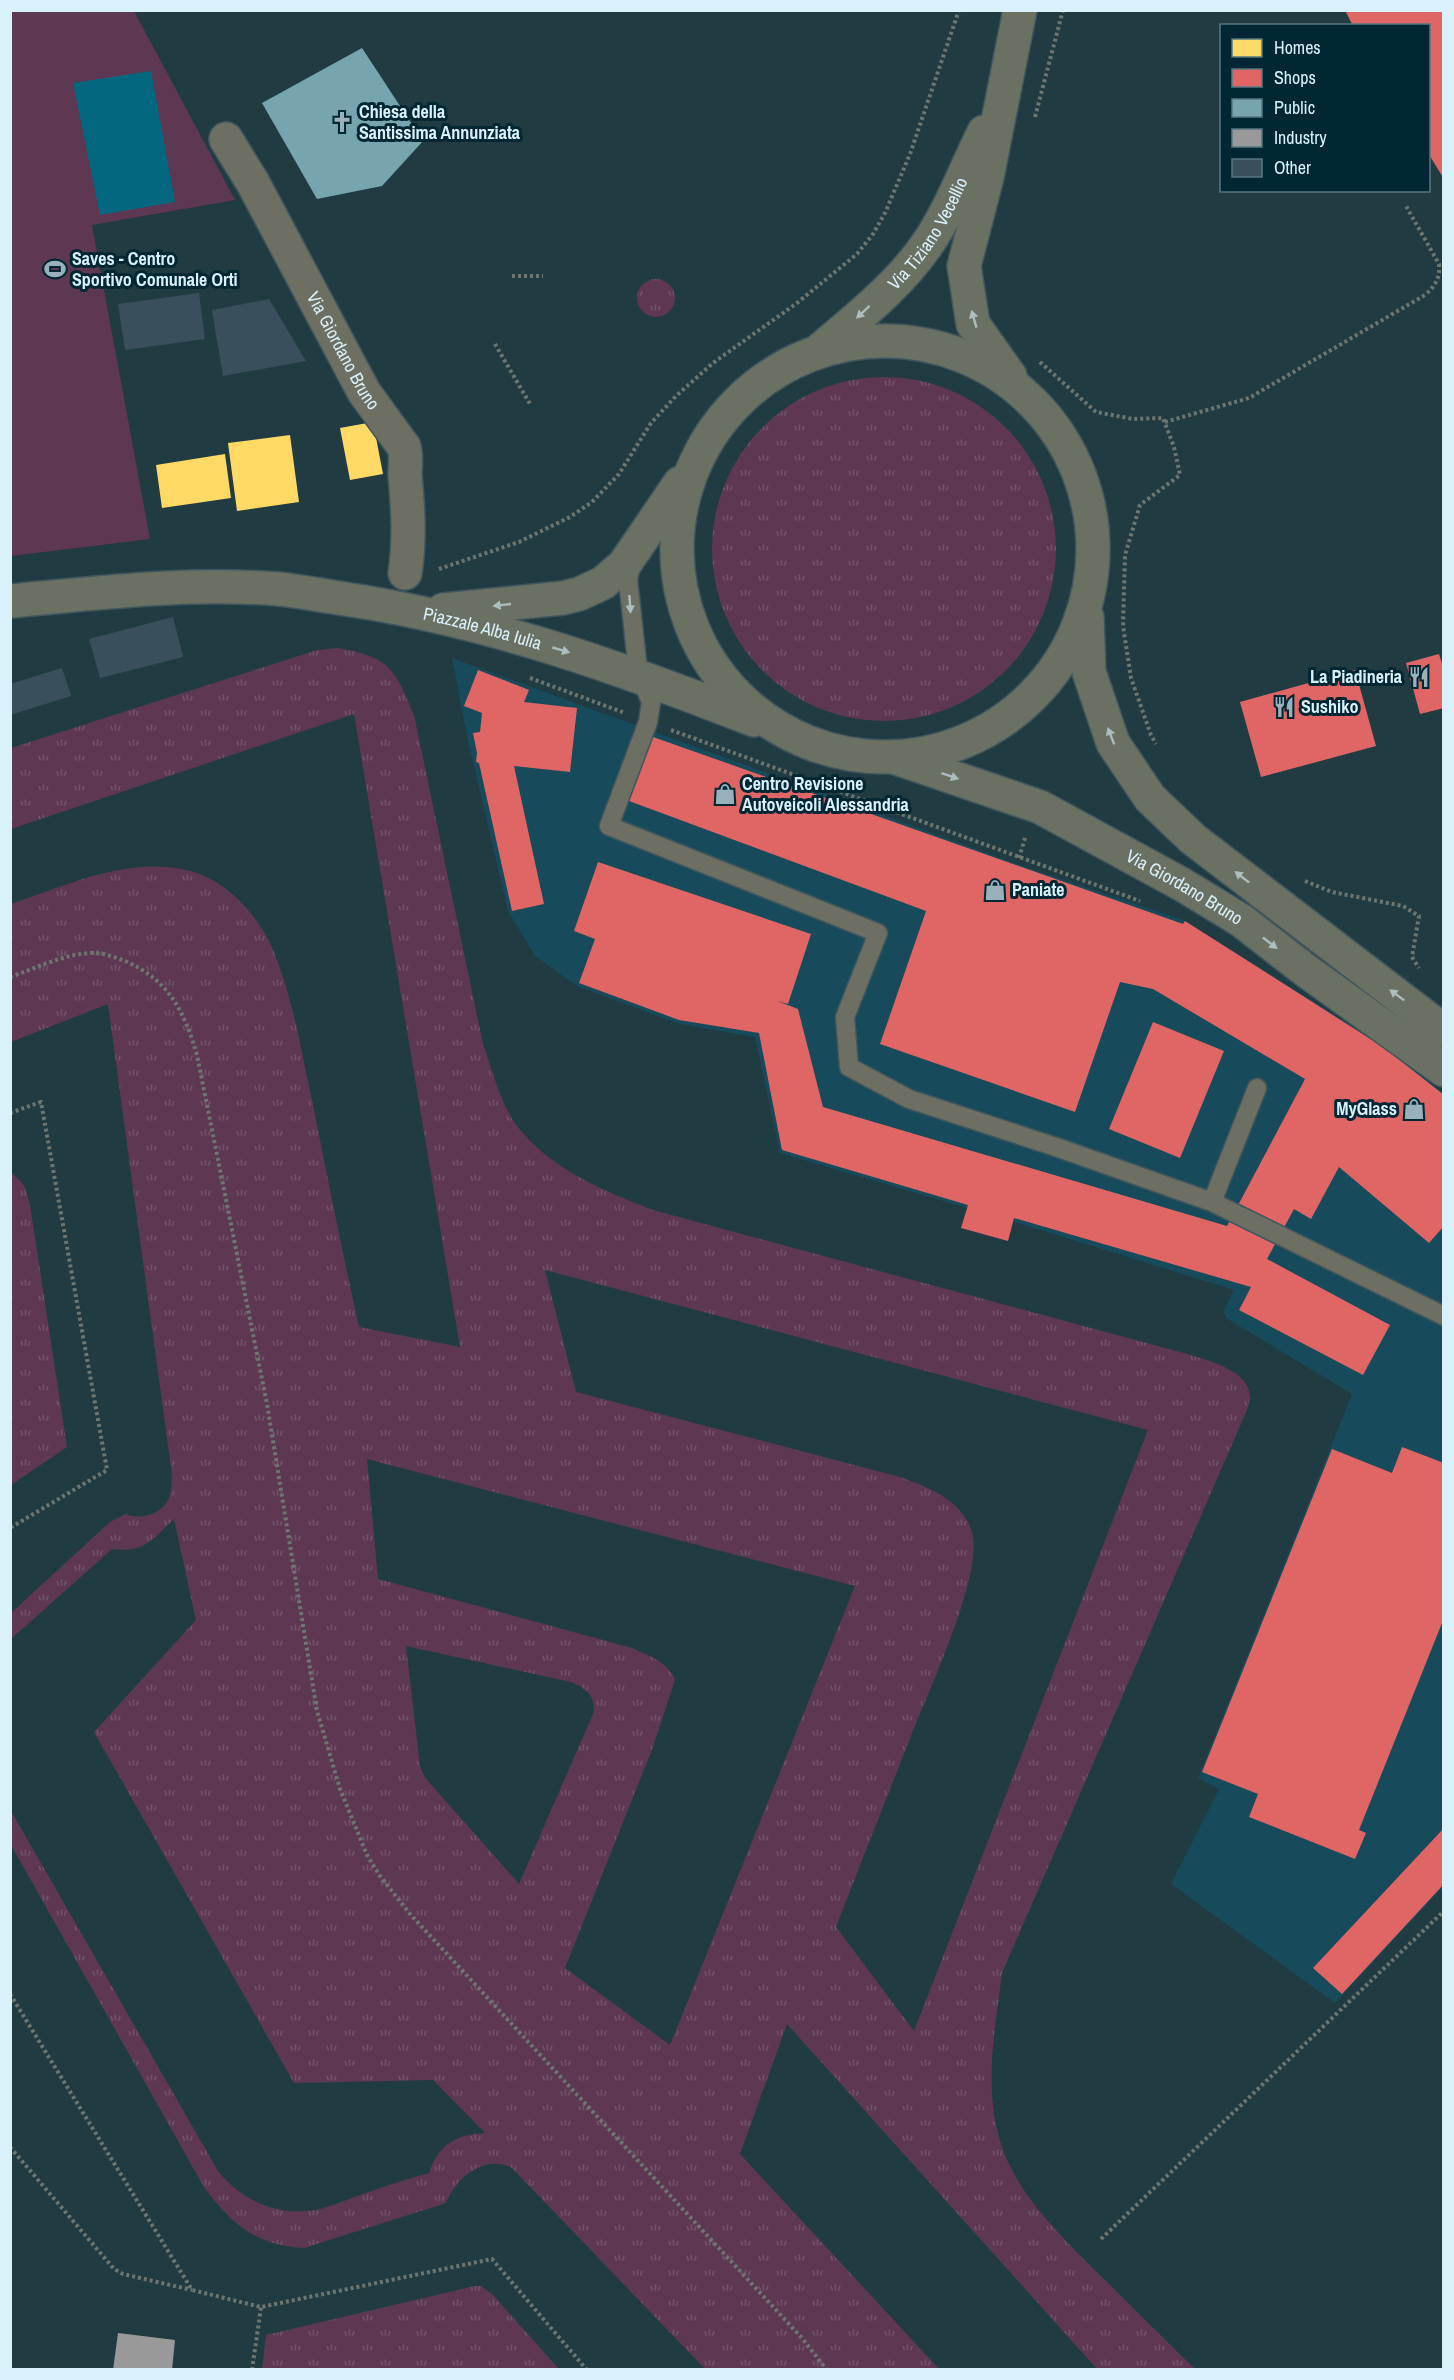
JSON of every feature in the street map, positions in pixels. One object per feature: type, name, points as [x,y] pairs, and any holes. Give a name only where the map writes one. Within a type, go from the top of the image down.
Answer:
[{"type":"main road","name":"Via Tiziano Vecellio","points":[[1017,385],[973,324],[964,266],[987,177],[1020,10]]},
{"type":"main road","name":"Via Tiziano Vecellio","points":[[816,353],[882,294],[912,264],[927,245],[954,197],[1006,87]]},
{"type":"main road","name":"Piazzale Alba Iulia","points":[[890,341],[919,344],[949,351],[976,362],[1017,385],[1056,429],[1082,478],[1090,510],[1094,542],[1093,568],[1086,606],[1074,638],[1057,668],[1034,695],[1008,718],[978,736],[946,748],[921,754],[866,757],[838,752],[811,744],[786,732],[568,651],[424,612],[563,598],[579,594],[613,576],[638,547],[711,435],[732,408],[757,385],[785,367],[816,353],[860,342],[890,341]]},
{"type":"main road","name":"Piazzale Alba Iulia","points":[[711,435],[694,464],[680,514],[677,566],[683,599],[694,632],[720,676],[743,702],[786,732]]},
{"type":"main road","points":[[10,601],[163,587],[278,589],[424,612]]},
{"type":"main road","name":"Via Giordano Bruno","points":[[1086,606],[1089,672],[1113,742],[1150,798],[1193,839],[1443,1030]]},
{"type":"main road","name":"Via Giordano Bruno","points":[[895,757],[1040,807],[1183,885],[1242,921],[1305,970],[1443,1070]]},
{"type":"street","name":"Via Giordano Bruno","points":[[226,139],[253,183],[364,392],[404,447],[407,458],[405,472],[410,538],[405,573]]},
{"type":"lane","points":[[638,547],[631,562],[628,580],[639,676],[651,702],[648,722],[609,826],[878,933],[845,1017],[849,1067],[909,1099],[1056,1147],[1212,1202],[1443,1316]]},
{"type":"lane","points":[[1212,1202],[1257,1088]]},
{"type":"path","points":[[405,573],[442,568],[519,542],[570,517],[592,502],[619,474],[651,423],[676,396],[722,355],[804,298],[857,254],[873,234],[885,213],[910,154],[958,10]]},
{"type":"path","points":[[1034,120],[1063,10]]},
{"type":"path","points":[[1165,422],[1249,398],[1274,381],[1425,295],[1434,287],[1438,280],[1439,264],[1406,206]]},
{"type":"path","points":[[512,276],[543,276]]},
{"type":"path","points":[[495,344],[530,404]]},
{"type":"path","points":[[1039,361],[1096,412],[1133,419],[1163,418],[1174,447],[1180,475],[1140,505],[1125,555],[1123,626],[1131,678],[1151,735],[1161,752]]},
{"type":"path","points":[[526,677],[1149,904]]},
{"type":"path","points":[[1301,879],[1332,892],[1403,906],[1419,916],[1412,957],[1422,973]]},
{"type":"path","points":[[10,977],[70,956],[92,953],[111,956],[144,969],[173,997],[189,1027],[197,1055],[267,1404],[317,1711],[340,1789],[375,1869],[410,1914],[793,2328],[827,2370]]},
{"type":"path","points":[[10,1113],[41,1102],[107,1470],[10,1528]]},
{"type":"path","points":[[1101,2239],[1443,1911]]},
{"type":"path","points":[[10,1994],[192,2290]]},
{"type":"path","points":[[10,2147],[114,2269],[123,2274],[261,2307],[492,2259],[587,2370]]},
{"type":"path","points":[[252,2370],[261,2307]]},
{"type":"shaded area","points":[[151,71],[175,202],[100,215],[73,83]]},
{"type":"shaded area","points":[[452,658],[1017,864],[1183,920],[1384,1046],[1443,1093],[1443,1887],[1335,2003],[1171,1884],[1219,1789],[1198,1778],[1352,1394],[1226,1318],[1224,1310],[1234,1290],[780,1153],[755,1037],[680,1024],[577,986],[535,956],[508,911],[468,741]]},
{"type":"green space","name":"Saves - Centro Sportivo Comunale Orti","points":[[11,11],[134,11],[235,200],[92,225],[150,539],[11,556]]},
{"type":"green space","points":[[656,279],[670,284],[675,298],[670,312],[656,317],[642,312],[637,298],[642,284]]},
{"type":"green space","points":[[884,377],[918,380],[950,390],[980,406],[1006,427],[1027,453],[1043,483],[1053,515],[1056,549],[1053,583],[1043,615],[1027,645],[1006,671],[980,692],[950,708],[918,718],[884,721],[850,718],[818,708],[788,692],[762,671],[741,645],[725,615],[715,583],[712,549],[715,515],[725,483],[741,453],[762,427],[788,406],[818,390],[850,380]]},
{"type":"green space","points":[[338,648],[380,661],[395,676],[407,699],[414,715],[483,1044],[497,1086],[511,1117],[530,1141],[545,1155],[579,1177],[653,1210],[1208,1360],[1236,1374],[1248,1387],[1250,1396],[1247,1410],[1002,1973],[992,2058],[996,2123],[1001,2144],[1019,2182],[1060,2234],[1195,2369],[1097,2369],[787,2024],[740,2154],[939,2369],[705,2369],[512,2168],[502,2164],[481,2166],[472,2171],[457,2185],[446,2203],[304,2248],[272,2243],[259,2238],[246,2231],[224,2212],[204,2187],[11,1845],[11,1811],[218,2171],[238,2191],[249,2198],[287,2211],[321,2209],[429,2173],[438,2155],[450,2143],[465,2136],[485,2133],[433,2080],[294,2083],[94,1732],[196,1620],[174,1519],[153,1539],[140,1547],[112,1549],[11,1639],[11,1613],[110,1522],[126,1514],[146,1516],[163,1507],[170,1495],[172,1475],[108,1004],[11,1042],[11,904],[99,874],[145,867],[168,867],[191,871],[217,883],[240,901],[267,937],[280,968],[291,1005],[359,1327],[460,1347],[354,714],[11,829],[11,748],[317,650]],"holes":[[[545,1270],[1148,1430],[914,2031],[836,1927],[941,1663],[962,1603],[974,1551],[968,1522],[961,1512],[944,1497],[922,1485],[900,1477],[576,1392]],[[367,1459],[855,1586],[670,2045],[565,1968],[653,1747],[675,1680],[672,1673],[657,1660],[632,1648],[378,1579]],[[406,1646],[571,1682],[586,1690],[592,1698],[593,1714],[519,1884],[434,1788],[424,1776],[420,1766]]]},
{"type":"green space","points":[[11,1172],[24,1185],[30,1205],[67,1447],[11,1485]]},
{"type":"green space","points":[[481,2286],[492,2294],[559,2369],[262,2369],[266,2335]]},
{"type":"building: Homes","points":[[373,422],[383,474],[350,480],[340,428]]},
{"type":"building: Homes","points":[[290,435],[299,502],[237,511],[228,443]]},
{"type":"building: Homes","points":[[225,454],[231,498],[162,508],[156,465]]},
{"type":"building: Shops","points":[[1345,10],[1444,10],[1444,179],[1430,156],[1430,24],[1352,24]]},
{"type":"building: Shops","points":[[1439,654],[1444,670],[1444,708],[1420,714],[1406,663]]},
{"type":"building: Shops","points":[[478,670],[529,690],[524,702],[577,708],[570,772],[514,766],[544,904],[512,911],[479,763],[476,762],[477,753],[473,733],[480,732],[482,713],[464,706]]},
{"type":"building: Shops","points":[[1355,670],[1376,746],[1261,777],[1240,702]]},
{"type":"building: Shops","points":[[653,737],[1183,924],[1185,921],[1383,1047],[1444,1095],[1444,1226],[1429,1243],[1339,1167],[1311,1219],[1294,1209],[1267,1259],[1390,1325],[1363,1375],[1239,1310],[1251,1287],[1014,1218],[1008,1241],[961,1228],[968,1205],[782,1150],[759,1033],[679,1020],[579,983],[595,939],[574,931],[598,862],[811,934],[788,1004],[777,1001],[798,1009],[823,1107],[1227,1226],[1305,1079],[1153,989],[1120,982],[1075,1112],[880,1044],[926,911],[629,801]]},
{"type":"building: Shops","points":[[1153,1022],[1224,1051],[1180,1158],[1109,1129]]},
{"type":"building: Shops","points":[[1402,1447],[1444,1463],[1444,1618],[1359,1830],[1366,1833],[1355,1859],[1249,1817],[1258,1794],[1202,1772],[1332,1449],[1392,1473]]},
{"type":"building: Shops","points":[[1444,1828],[1444,1884],[1342,1994],[1313,1968]]},
{"type":"building: Public","name":"Chiesa della Santissima Annunziata","points":[[362,48],[423,141],[382,186],[317,199],[262,103]]},
{"type":"building: Industry","points":[[118,2333],[175,2340],[172,2370],[113,2370]]},
{"type":"building: Other","points":[[199,293],[205,339],[125,350],[118,304]]},
{"type":"building: Other","points":[[269,299],[306,361],[223,376],[212,310]]},
{"type":"building: Other","points":[[173,617],[183,657],[100,678],[89,639]]},
{"type":"building: Other","points":[[62,668],[71,696],[10,715],[10,684]]},
{"type":"place","name":"Chiesa della Santissima Annunziata","points":[[342,122]]},
{"type":"place","name":"Saves - Centro Sportivo Comunale Orti","points":[[55,269]]},
{"type":"place","name":"La Piadineria","points":[[1419,677]]},
{"type":"place","name":"Sushiko","points":[[1284,707]]},
{"type":"place","name":"Centro Revisione Autoveicoli Alessandria","points":[[725,794]]},
{"type":"place","name":"Paniate","points":[[995,890]]},
{"type":"place","name":"MyGlass","points":[[1414,1109]]}]
